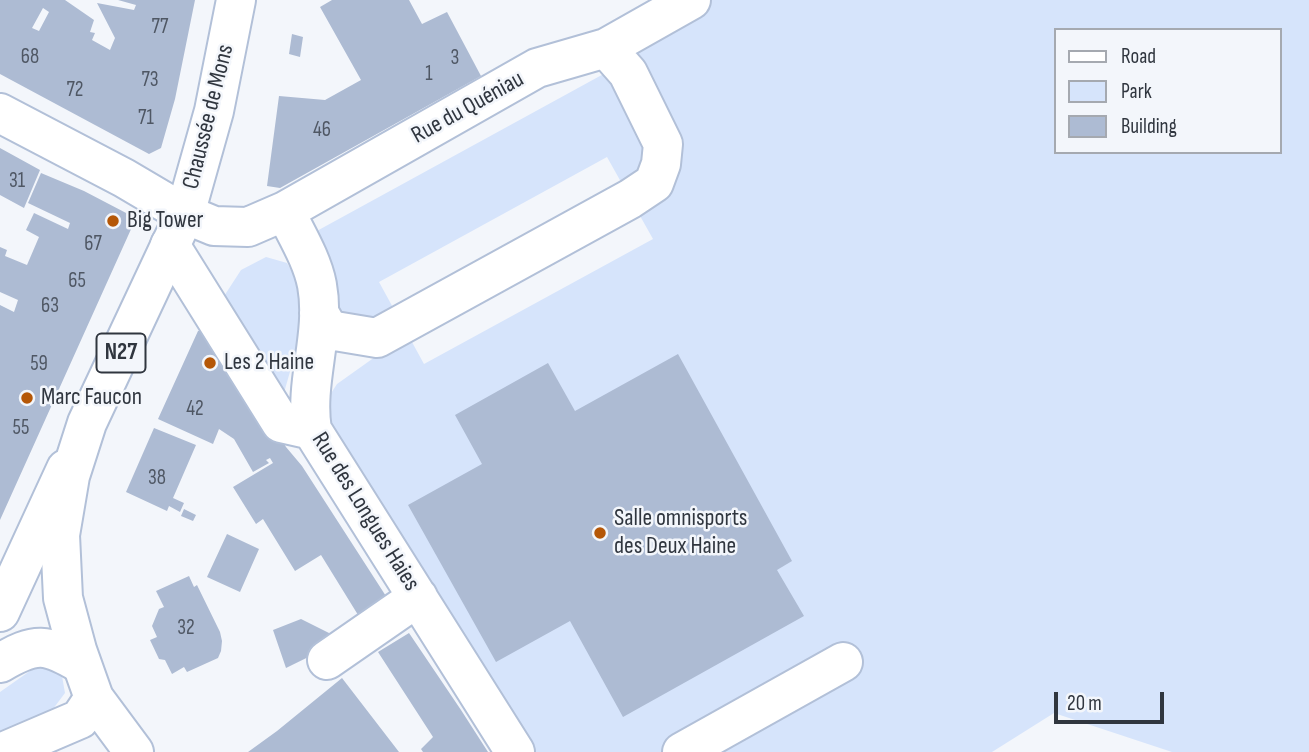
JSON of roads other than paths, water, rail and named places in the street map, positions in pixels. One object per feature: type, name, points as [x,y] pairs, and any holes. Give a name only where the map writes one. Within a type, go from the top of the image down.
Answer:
[{"type":"street","name":"Chaussée de Mons","points":[[0,612],[178,229],[208,136],[236,0]]},
{"type":"street","name":"Rue du Quéniau","points":[[178,229],[248,226],[285,211],[537,68],[606,48],[691,0]]},
{"type":"street","points":[[319,313],[329,330],[377,338],[631,199],[654,183],[661,164],[663,144],[628,73],[606,48]]},
{"type":"street","points":[[0,113],[124,178],[178,229],[281,423],[312,430]]},
{"type":"street","name":"Rue des Longues Haies","points":[[285,211],[317,284],[317,344],[308,406],[312,430],[515,752]]},
{"type":"street","name":"Chaussée de Mons","points":[[87,423],[70,476],[60,535],[63,598],[88,681],[134,752]]},
{"type":"street","points":[[327,660],[418,597]]},
{"type":"street","points":[[0,663],[18,652],[40,646],[62,652],[88,681],[80,719],[3,752]]},
{"type":"street","points":[[682,752],[843,662]]},
{"type":"place","name":"Big Tower","points":[[113,221]]},
{"type":"place","name":"Les 2 Haine","points":[[210,363]]},
{"type":"place","name":"Marc Faucon","points":[[27,398]]},
{"type":"place","name":"Salle omnisports des Deux Haine","points":[[600,533]]}]
